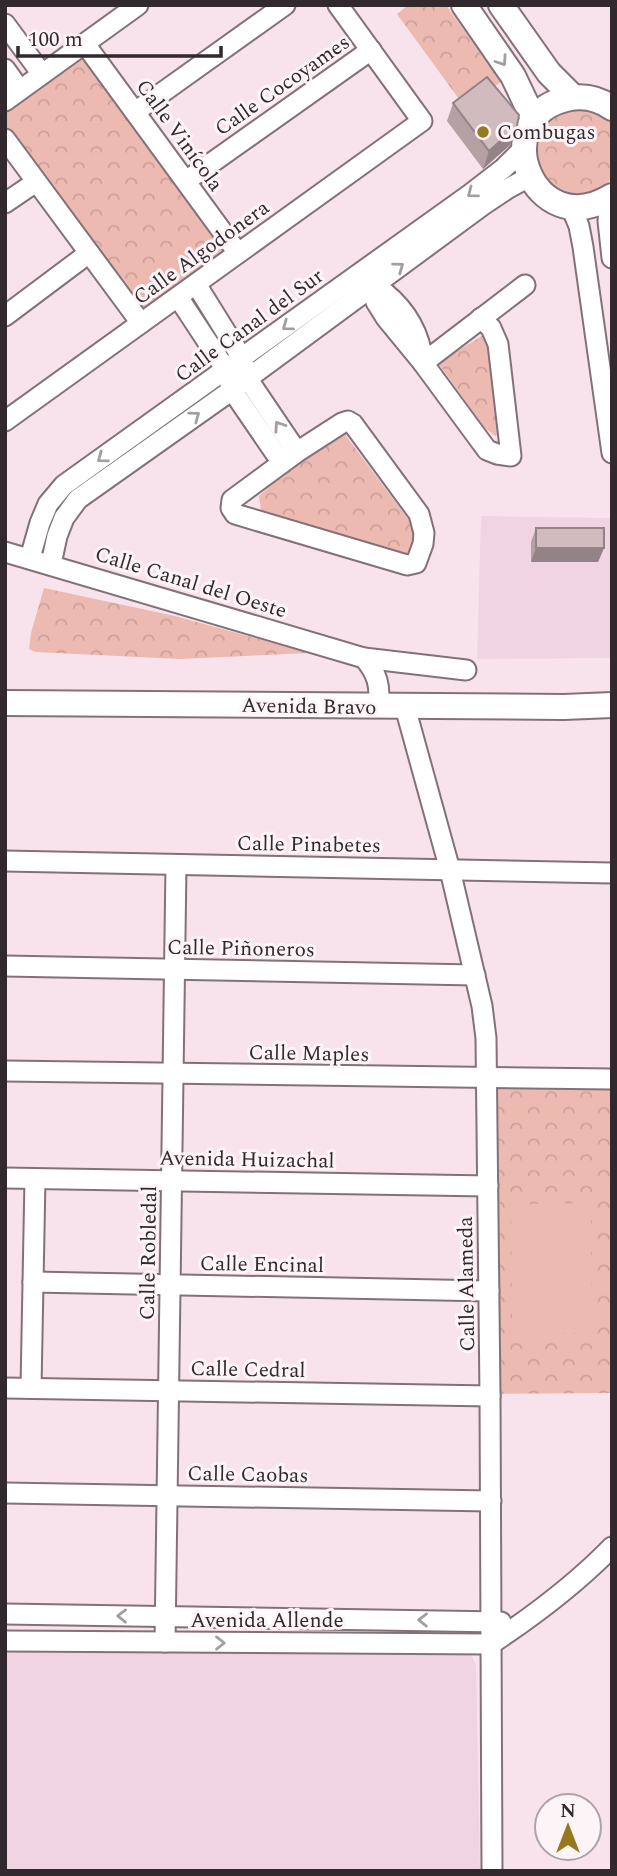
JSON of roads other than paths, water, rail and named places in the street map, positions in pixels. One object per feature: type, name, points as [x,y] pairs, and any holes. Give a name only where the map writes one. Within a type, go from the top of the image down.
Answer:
[{"type":"main road","points":[[464,5],[513,76],[534,120]]},
{"type":"main road","points":[[501,5],[549,73],[573,97]]},
{"type":"main road","points":[[611,197],[598,204],[571,207],[547,197],[529,177],[523,149],[534,120],[544,108],[558,101],[573,97],[590,98],[612,108]]},
{"type":"main road","name":"Avenida Bravo","points":[[5,703],[564,708],[612,705]]},
{"type":"street","points":[[5,69],[13,95],[138,5]]},
{"type":"street","points":[[135,112],[285,5]]},
{"type":"street","points":[[338,5],[371,50]]},
{"type":"street","points":[[5,24],[42,74]]},
{"type":"street","name":"Calle Vinícola","points":[[85,44],[239,253]]},
{"type":"street","name":"Calle Algodonera","points":[[5,421],[422,121],[371,50]]},
{"type":"street","name":"Calle Cocoyames","points":[[186,181],[371,50]]},
{"type":"street","points":[[5,139],[141,323]]},
{"type":"street","name":"Calle Canal del Sur","points":[[51,564],[64,518],[78,499],[239,384],[504,168],[523,149]]},
{"type":"street","name":"Calle Canal del Sur","points":[[30,558],[48,504],[64,485],[234,364],[529,177]]},
{"type":"street","points":[[5,203],[36,182]]},
{"type":"street","points":[[611,197],[608,221],[612,258]]},
{"type":"street","points":[[571,207],[579,226],[583,247],[612,453]]},
{"type":"street","points":[[5,316],[89,253]]},
{"type":"street","points":[[368,279],[376,302],[386,318],[487,450],[511,456],[498,344],[491,328],[481,318]]},
{"type":"street","points":[[196,284],[234,364],[239,384],[289,458]]},
{"type":"street","points":[[423,363],[525,285]]},
{"type":"street","points":[[178,297],[234,364]]},
{"type":"street","points":[[348,421],[353,424],[419,514],[424,533],[416,563],[407,565],[235,514],[230,508],[232,500],[289,458],[342,423],[348,421]]},
{"type":"street","name":"Calle Canal del Oeste","points":[[5,552],[364,658],[466,670]]},
{"type":"street","points":[[364,658],[379,682],[378,706]]},
{"type":"street","name":"Calle Alameda","points":[[405,707],[450,870],[482,1006],[486,1038],[492,1871]]},
{"type":"street","name":"Calle Pinabetes","points":[[5,862],[612,873]]},
{"type":"street","name":"Calle Robledal","points":[[165,1642],[176,864]]},
{"type":"street","name":"Calle Piñoneros","points":[[5,966],[475,975]]},
{"type":"street","name":"Calle Maples","points":[[5,1071],[612,1079]]},
{"type":"street","name":"Avenida Huizachal","points":[[5,1178],[488,1186]]},
{"type":"street","points":[[31,1388],[35,1179]]},
{"type":"street","name":"Calle Encinal","points":[[33,1282],[489,1291]]},
{"type":"street","name":"Calle Cedral","points":[[5,1388],[490,1395]]},
{"type":"street","name":"Calle Caobas","points":[[5,1493],[491,1501]]},
{"type":"street","points":[[491,1644],[551,1603],[587,1573],[612,1547]]},
{"type":"street","name":"Avenida Allende","points":[[5,1614],[491,1621],[522,1624]]},
{"type":"street","name":"Avenida Allende","points":[[5,1640],[491,1644]]},
{"type":"place","name":"Combugas","points":[[483,132]]}]
